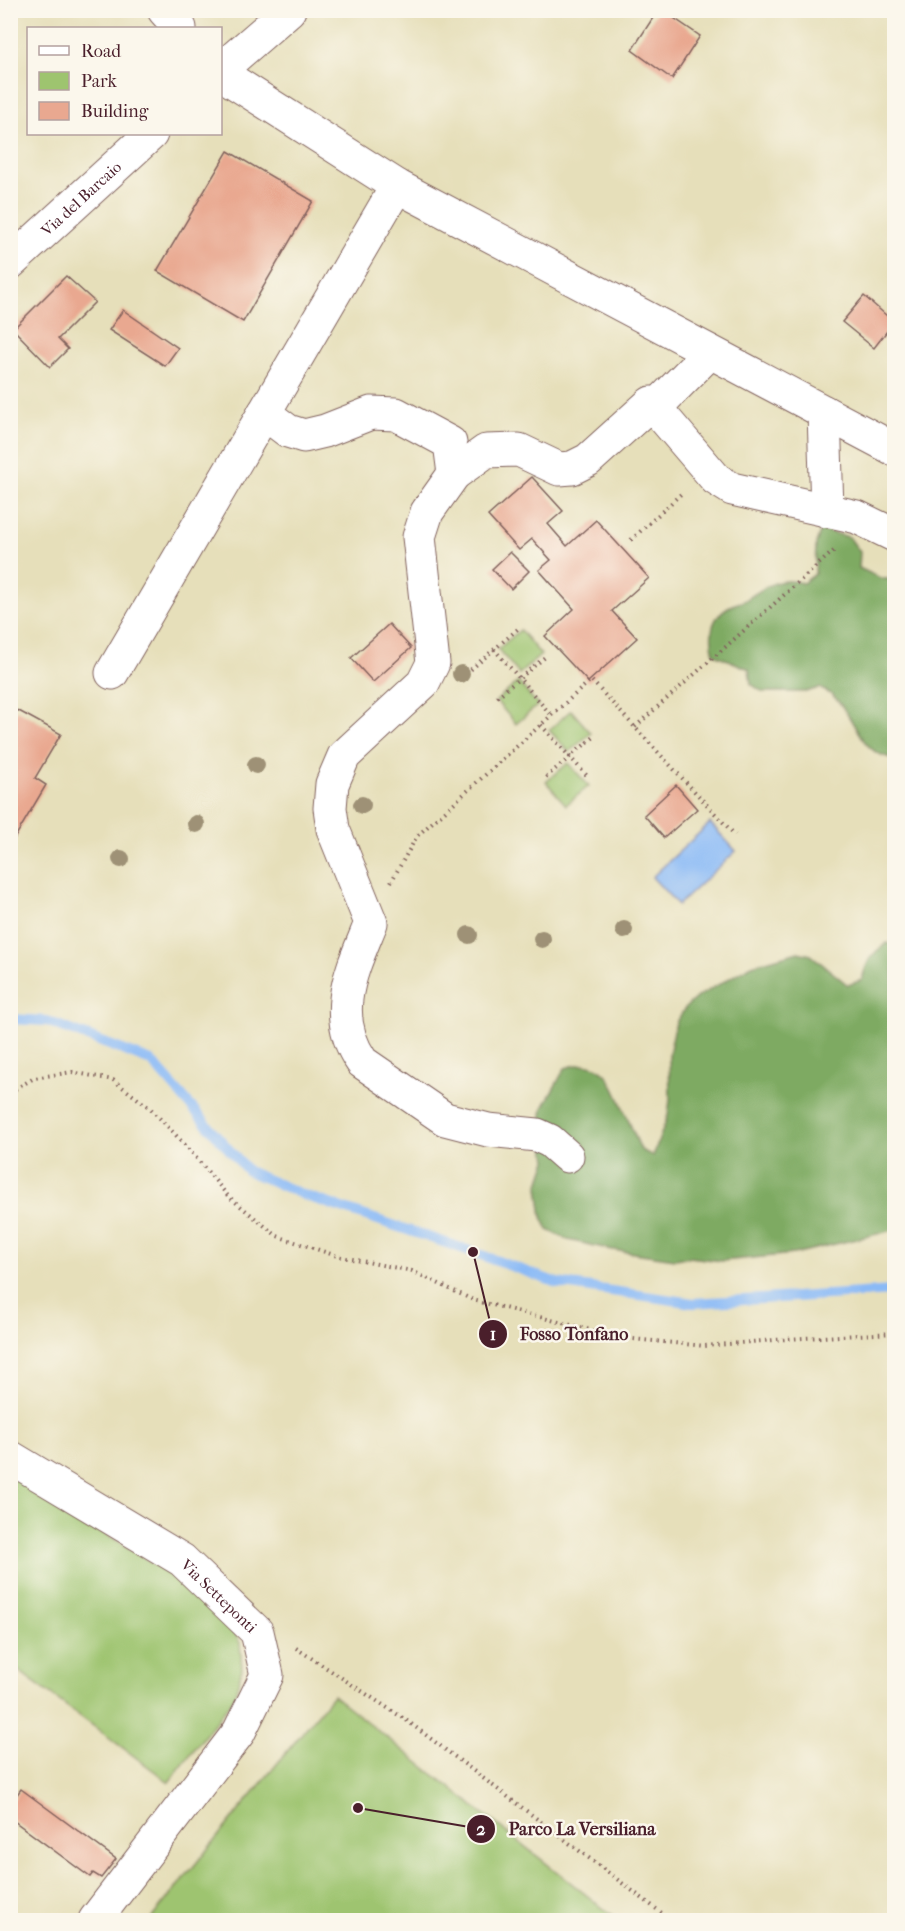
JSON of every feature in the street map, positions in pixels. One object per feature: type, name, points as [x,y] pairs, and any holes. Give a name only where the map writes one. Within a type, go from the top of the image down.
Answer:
[{"type":"street","points":[[164,10],[179,27]]},
{"type":"street","points":[[222,69],[289,10]]},
{"type":"street","points":[[222,72],[397,186],[894,449]]},
{"type":"street","name":"Via del Barcaio","points":[[10,263],[151,135]]},
{"type":"street","points":[[112,673],[397,186]]},
{"type":"street","points":[[655,408],[710,352]]},
{"type":"street","points":[[452,459],[486,451],[519,450],[559,469],[572,468],[588,460],[651,403],[716,479],[732,489],[857,517],[880,528]]},
{"type":"street","points":[[824,412],[827,510]]},
{"type":"street","points":[[264,413],[288,431],[304,436],[325,431],[371,413],[396,414],[452,459]]},
{"type":"street","points":[[452,459],[427,512],[419,537],[433,663],[423,683],[344,756],[332,784],[330,808],[333,828],[371,923],[352,969],[344,1001],[345,1021],[354,1050],[362,1062],[445,1119],[488,1130],[537,1135],[550,1141],[567,1156]]},
{"type":"street","name":"Via Setteponti","points":[[10,1457],[182,1560],[257,1632],[267,1675],[239,1732],[95,1920]]},
{"type":"path","points":[[631,540],[708,470]]},
{"type":"path","points":[[635,727],[880,528]]},
{"type":"path","points":[[462,663],[469,671],[519,628]]},
{"type":"path","points":[[494,650],[552,716]]},
{"type":"path","points":[[496,697],[545,657]]},
{"type":"path","points":[[371,923],[417,836],[591,681],[735,835]]},
{"type":"path","points":[[542,725],[589,778]]},
{"type":"path","points":[[546,777],[594,737]]},
{"type":"path","points":[[10,1092],[34,1078],[72,1072],[113,1080],[150,1108],[188,1148],[228,1196],[277,1236],[337,1256],[412,1271],[473,1300],[622,1338],[705,1346],[894,1333]]},
{"type":"path","points":[[257,1632],[277,1638],[303,1652],[406,1720],[671,1920]]},
{"type":"green space","points":[[821,530],[849,537],[860,552],[859,568],[880,578],[894,580],[894,758],[882,755],[865,742],[840,703],[829,693],[819,688],[806,692],[763,692],[751,684],[749,669],[714,654],[713,627],[723,610],[773,583],[794,581],[803,583],[815,574],[816,543]]},
{"type":"green space","points":[[520,630],[541,655],[519,674],[498,649]]},
{"type":"green space","points":[[518,682],[538,705],[516,724],[496,701]]},
{"type":"green space","points":[[571,710],[591,733],[569,752],[549,730]]},
{"type":"green space","points":[[568,763],[589,786],[566,805],[546,782]]},
{"type":"green space","points":[[887,943],[894,945],[894,1230],[794,1254],[722,1261],[689,1257],[675,1259],[613,1250],[568,1240],[548,1230],[542,1217],[538,1187],[547,1160],[541,1122],[543,1108],[565,1068],[586,1064],[605,1073],[641,1150],[653,1156],[668,1115],[669,1054],[676,1022],[686,1007],[697,997],[752,965],[798,952],[811,955],[848,985],[862,980],[870,959]]},
{"type":"green space","points":[[11,1474],[205,1596],[231,1625],[240,1643],[242,1669],[234,1698],[169,1782],[11,1665]]},
{"type":"green space","points":[[333,1695],[618,1920],[150,1920]]},
{"type":"water","points":[[710,823],[736,851],[678,905],[652,877]]},
{"type":"building","points":[[658,10],[662,10],[700,36],[672,79],[632,50]]},
{"type":"building","points":[[228,151],[313,201],[243,322],[157,271]]},
{"type":"building","points":[[66,276],[95,302],[58,339],[68,349],[50,367],[13,329]]},
{"type":"building","points":[[864,296],[894,322],[874,348],[842,322]]},
{"type":"building","points":[[123,310],[178,348],[165,366],[109,330]]},
{"type":"building","points":[[532,477],[563,511],[548,524],[567,546],[596,520],[649,578],[612,611],[637,638],[588,682],[545,636],[574,609],[539,570],[551,560],[532,539],[519,550],[488,516]]},
{"type":"building","points":[[510,552],[529,571],[511,589],[492,569]]},
{"type":"building","points":[[389,624],[411,648],[373,682],[351,658]]},
{"type":"building","points":[[17,710],[61,734],[35,778],[46,785],[14,839],[10,837],[10,721]]},
{"type":"building","points":[[676,785],[697,809],[664,838],[644,815]]},
{"type":"building","points":[[21,1789],[116,1859],[101,1878],[93,1873],[90,1877],[10,1818],[10,1804]]},
{"type":"waterway","points":[[10,1019],[47,1021],[151,1061],[248,1171],[306,1196],[557,1283],[693,1303],[894,1291]]},
{"type":"place","name":"Fosso Tonfano","points":[[473,1252]]},
{"type":"place","name":"Parco La Versiliana","points":[[358,1808]]}]
